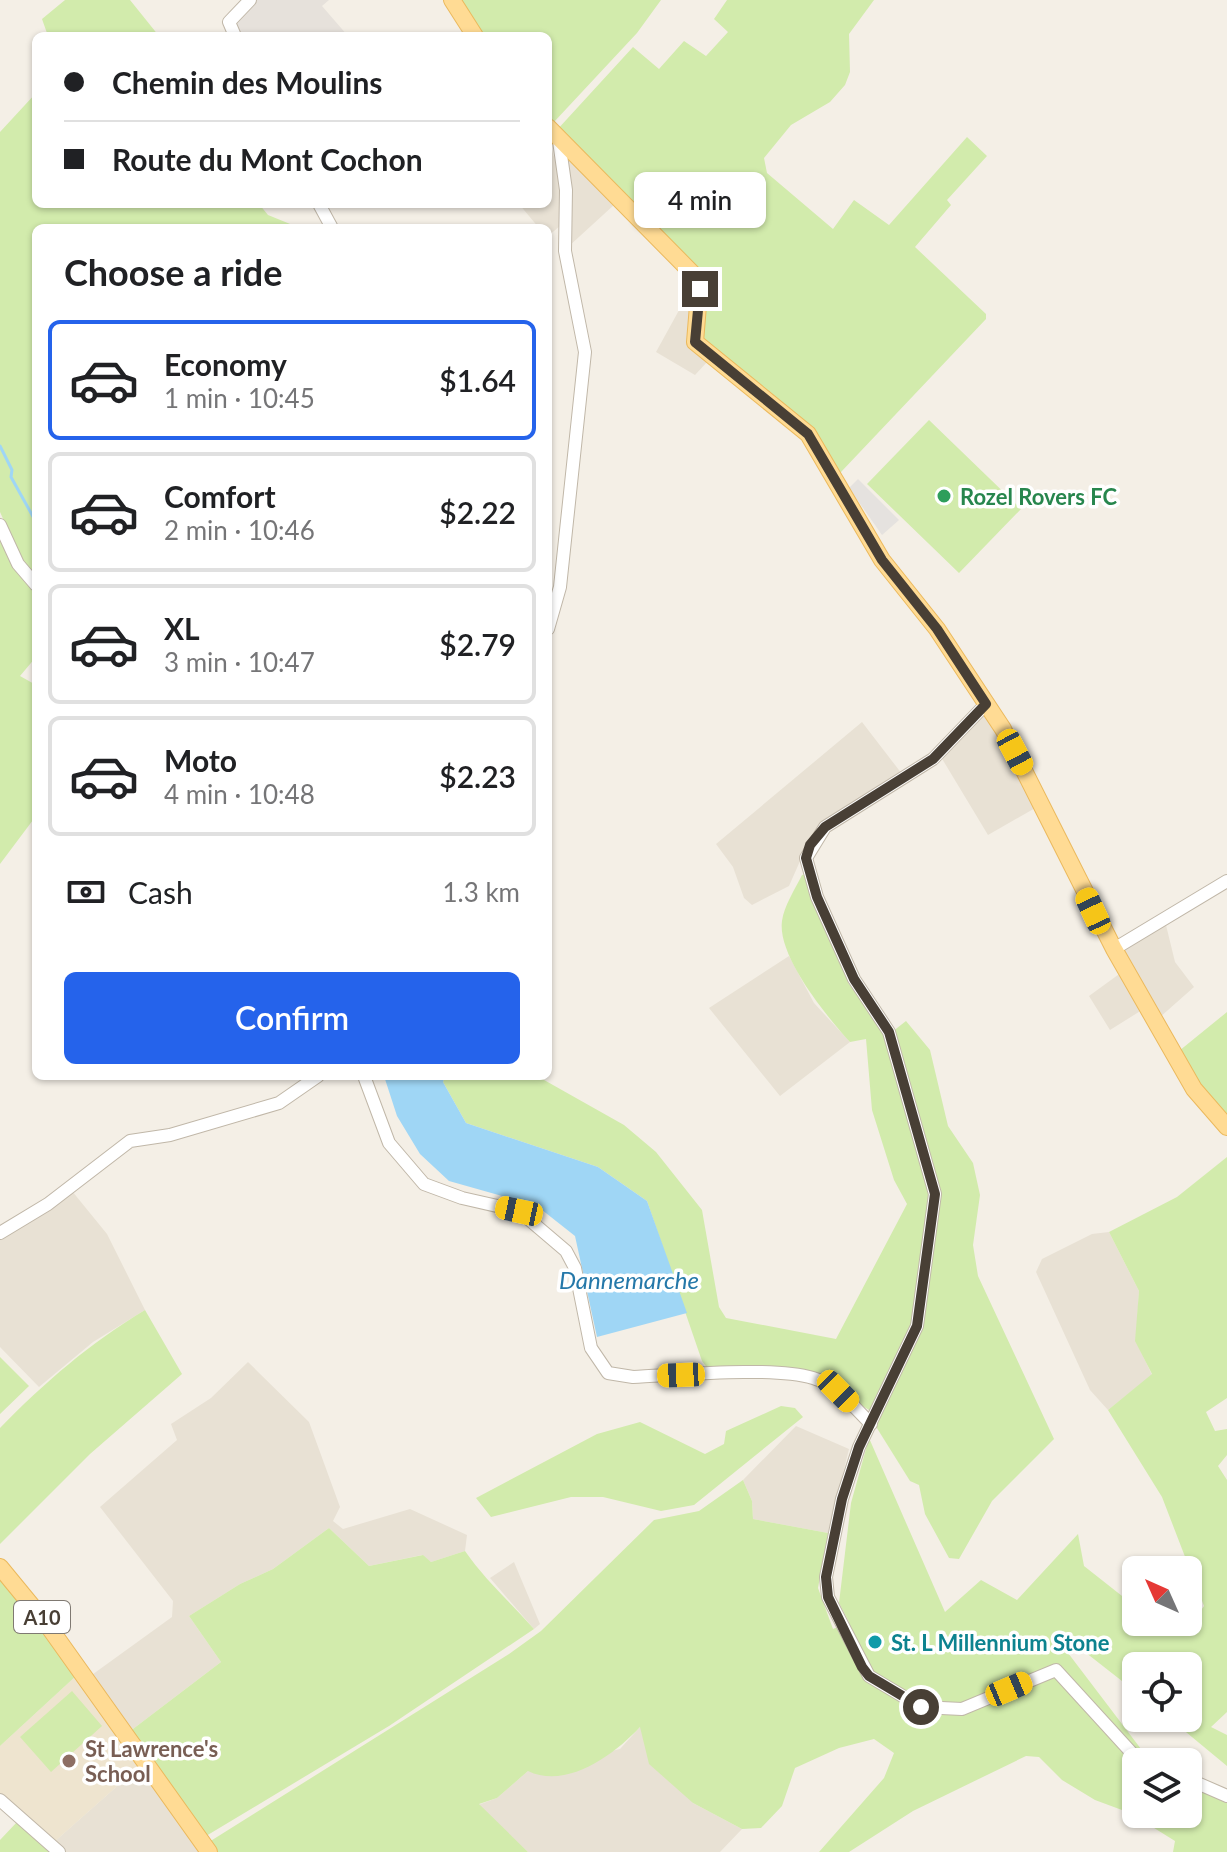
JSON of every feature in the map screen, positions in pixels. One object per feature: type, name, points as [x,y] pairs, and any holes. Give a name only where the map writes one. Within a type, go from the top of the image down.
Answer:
[{"type":"main road","points":[[452,0],[472,32]]},
{"type":"main road","points":[[552,132],[700,281],[695,342],[808,434],[882,560],[937,629],[986,704],[1052,822],[1114,949],[1194,1089],[1227,1127]]},
{"type":"main road","name":"A10","points":[[0,1567],[46,1623],[209,1852]]},
{"type":"street","points":[[233,32],[229,22],[250,0]]},
{"type":"street","points":[[552,615],[560,587],[585,352],[565,251],[566,190],[559,141]]},
{"type":"street","points":[[0,525],[18,564],[32,580]]},
{"type":"street","points":[[986,704],[933,759],[825,827],[810,845],[806,858],[817,897],[854,979],[889,1032],[935,1194],[917,1326],[871,1424],[842,1499],[826,1577],[828,1597],[869,1676],[921,1707],[962,1709],[1056,1670],[1127,1748]]},
{"type":"street","points":[[1114,949],[1227,881]]},
{"type":"street","points":[[0,1233],[48,1204],[130,1141],[170,1135],[279,1103],[312,1080]]},
{"type":"street","points":[[365,1080],[389,1143],[424,1184],[462,1198],[519,1211],[566,1251],[575,1268],[591,1348],[608,1373],[633,1377],[784,1374],[814,1378],[838,1391],[871,1424]]},
{"type":"street","points":[[1202,1785],[1227,1796]]},
{"type":"street","points":[[0,1800],[59,1852]]},
{"type":"shaded area","points":[[256,0],[329,0],[322,6],[345,32],[238,32],[235,21]]},
{"type":"shaded area","points":[[552,150],[562,184],[560,226],[552,233],[552,224],[536,224],[522,208],[552,208]]},
{"type":"shaded area","points":[[569,159],[615,204],[568,247],[564,161]]},
{"type":"shaded area","points":[[694,283],[687,346],[708,361],[695,375],[656,352]]},
{"type":"shaded area","points":[[858,479],[899,520],[882,535],[849,488]]},
{"type":"shaded area","points":[[985,713],[1037,807],[988,835],[941,757]]},
{"type":"shaded area","points":[[862,722],[902,774],[823,824],[808,843],[789,886],[752,905],[744,898],[733,867],[716,844]]},
{"type":"shaded area","points":[[1165,921],[1175,962],[1194,987],[1159,1018],[1119,952]]},
{"type":"shaded area","points":[[789,956],[814,1003],[850,1042],[780,1096],[709,1008]]},
{"type":"shaded area","points":[[1122,972],[1142,1010],[1110,1030],[1089,996]]},
{"type":"shaded area","points":[[72,1191],[107,1234],[145,1310],[93,1342],[39,1387],[0,1347],[0,1238]]},
{"type":"shaded area","points":[[1109,1232],[1139,1291],[1136,1341],[1152,1375],[1108,1410],[1090,1390],[1036,1272],[1042,1259],[1092,1234]]},
{"type":"shaded area","points":[[248,1362],[309,1422],[340,1507],[333,1521],[343,1529],[410,1509],[467,1535],[465,1551],[431,1562],[422,1555],[369,1566],[329,1528],[273,1569],[240,1584],[189,1616],[221,1662],[129,1732],[89,1677],[172,1617],[173,1601],[100,1507],[177,1440],[171,1424],[211,1398]]},
{"type":"shaded area","points":[[796,1426],[849,1449],[828,1533],[753,1519],[752,1501],[743,1480]]},
{"type":"shaded area","points":[[514,1562],[540,1624],[534,1629],[490,1578]]},
{"type":"shaded area","name":"St Lawrence's School","points":[[77,1675],[141,1765],[53,1843],[0,1796],[0,1746]]},
{"type":"shaded area","points":[[641,1726],[693,1803],[742,1829],[720,1852],[528,1852],[478,1805],[497,1798],[528,1771],[620,1749]]},
{"type":"shaded area","points":[[141,1765],[200,1852],[64,1852],[53,1843]]},
{"type":"green space","points":[[65,0],[130,0],[156,32],[47,32],[42,19]]},
{"type":"green space","points":[[456,0],[661,0],[637,33],[554,122],[552,32],[480,32]]},
{"type":"green space","points":[[727,0],[874,0],[849,34],[850,72],[845,85],[830,102],[791,125],[764,158],[767,173],[833,229],[854,200],[889,225],[967,137],[987,156],[947,200],[951,205],[915,247],[986,314],[986,319],[841,472],[837,472],[700,338],[704,283],[556,131],[633,47],[659,69],[684,41],[706,56],[728,32],[714,19]]},
{"type":"green space","points":[[32,97],[32,208],[262,208],[268,215],[290,224],[32,224],[32,573],[23,563],[0,512],[0,132]]},
{"type":"green space","name":"Rozel Rovers FC","points":[[929,420],[1021,509],[959,573],[867,484]]},
{"type":"green space","points":[[0,536],[32,583],[32,662],[20,676],[32,683],[32,821],[0,864]]},
{"type":"green space","points":[[806,874],[849,984],[885,1034],[931,1194],[913,1324],[874,1408],[869,1410],[814,1374],[785,1367],[708,1369],[702,1361],[647,1201],[598,1167],[466,1123],[443,1082],[544,1080],[624,1125],[656,1152],[702,1210],[719,1307],[726,1318],[836,1339],[907,1204],[894,1180],[872,1110],[866,1039],[850,1042],[806,985],[787,951],[783,915],[802,875]]},
{"type":"green space","points":[[1227,1012],[1227,1123],[1202,1093],[1179,1051]]},
{"type":"green space","points":[[906,1021],[930,1050],[948,1126],[973,1163],[980,1195],[973,1245],[978,1276],[1054,1439],[992,1501],[959,1559],[949,1558],[925,1514],[919,1485],[910,1481],[875,1425],[919,1326],[938,1194],[892,1032]]},
{"type":"green space","points":[[1227,1157],[1227,1398],[1206,1412],[1215,1431],[1227,1429],[1227,1455],[1218,1466],[1227,1480],[1227,1712],[1211,1727],[1227,1735],[1227,1766],[1186,1732],[1202,1732],[1202,1652],[1122,1652],[1122,1681],[1076,1645],[1065,1649],[1122,1724],[1122,1732],[1128,1732],[1140,1748],[1122,1748],[1122,1810],[1095,1800],[1062,1780],[1039,1757],[1026,1756],[913,1811],[849,1852],[819,1852],[884,1778],[894,1753],[874,1739],[839,1748],[795,1768],[782,1806],[761,1828],[742,1829],[693,1803],[649,1764],[640,1727],[604,1758],[589,1766],[558,1776],[543,1776],[528,1771],[497,1798],[479,1804],[528,1852],[216,1852],[209,1842],[541,1631],[654,1520],[699,1511],[743,1480],[752,1501],[753,1519],[828,1533],[818,1588],[833,1629],[849,1622],[839,1603],[851,1503],[869,1438],[945,1612],[981,1580],[1017,1600],[1078,1534],[1084,1566],[1122,1596],[1122,1636],[1202,1636],[1202,1556],[1185,1556],[1162,1497],[1108,1410],[1152,1374],[1135,1341],[1139,1291],[1109,1232],[1177,1197]]},
{"type":"green space","points":[[145,1310],[182,1374],[90,1454],[0,1544],[0,1428],[69,1364]]},
{"type":"green space","points":[[0,1357],[29,1386],[0,1414]]},
{"type":"green space","points":[[781,1406],[795,1408],[803,1417],[694,1505],[661,1511],[603,1497],[571,1497],[491,1517],[476,1498],[597,1434],[640,1422],[705,1454],[724,1444],[726,1431]]},
{"type":"green space","points":[[329,1528],[369,1566],[423,1555],[431,1562],[465,1551],[534,1629],[389,1726],[206,1836],[129,1732],[221,1662],[189,1616],[240,1584],[273,1569]]},
{"type":"green space","points":[[0,1576],[77,1675],[0,1746]]},
{"type":"green space","points":[[72,1691],[102,1726],[51,1772],[20,1737]]},
{"type":"green space","points":[[1202,1784],[1227,1796],[1227,1852],[1173,1852],[1175,1841],[1154,1828],[1202,1828]]},
{"type":"green space","points":[[17,1822],[52,1852],[0,1852],[0,1840]]},
{"type":"water","name":"Dannemarche","points":[[385,1080],[444,1080],[466,1123],[598,1167],[647,1201],[687,1313],[597,1337],[575,1236],[537,1206],[449,1181],[420,1154],[397,1116]]},
{"type":"waterway","points":[[0,446],[12,470],[11,477],[32,515]]},
{"type":"place","name":"Rozel Rovers FC","points":[[944,496]]},
{"type":"place","name":"St. L Millennium Stone","points":[[875,1642]]},
{"type":"place","name":"St Lawrence's School","points":[[69,1761]]},
{"type":"route","points":[[700,289],[695,342],[701,350],[782,410],[808,434],[882,560],[937,629],[986,704],[933,759],[825,827],[810,845],[806,858],[817,897],[854,979],[889,1032],[935,1194],[917,1326],[859,1447],[842,1499],[826,1577],[828,1597],[862,1667],[869,1676],[921,1707]]}]
